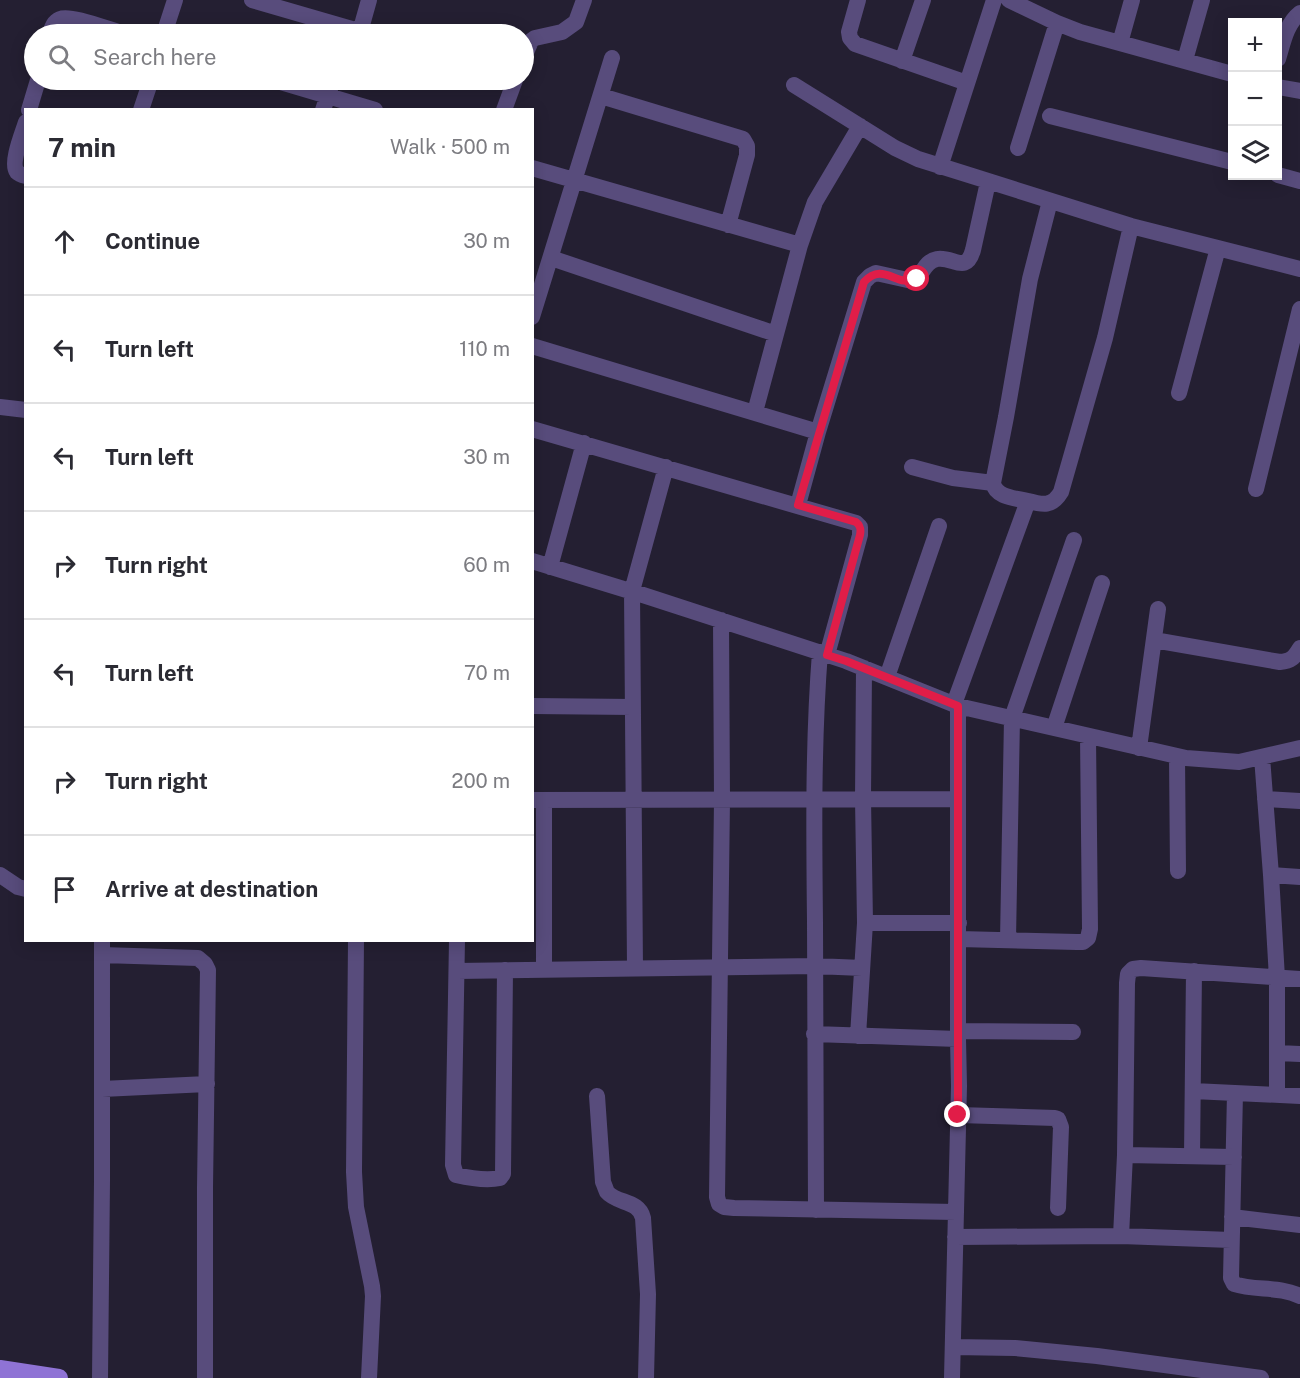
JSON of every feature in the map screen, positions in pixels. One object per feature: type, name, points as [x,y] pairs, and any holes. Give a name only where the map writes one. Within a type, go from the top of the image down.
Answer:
[{"type":"main road","points":[[0,1369],[59,1378]]},
{"type":"street","points":[[167,24],[175,0]]},
{"type":"street","points":[[252,0],[330,24]]},
{"type":"street","points":[[359,24],[369,0]]},
{"type":"street","points":[[534,39],[562,32],[576,22],[584,0]]},
{"type":"street","points":[[858,0],[849,32],[855,44],[967,83]]},
{"type":"street","points":[[902,61],[923,0]]},
{"type":"street","points":[[940,167],[994,0]]},
{"type":"street","points":[[1012,0],[1057,23],[1228,73]]},
{"type":"street","points":[[1120,43],[1132,0]]},
{"type":"street","points":[[1185,60],[1202,0]]},
{"type":"street","points":[[1282,46],[1288,27],[1300,13]]},
{"type":"street","points":[[53,24],[61,18],[74,18],[93,24]]},
{"type":"street","points":[[1018,148],[1057,23]]},
{"type":"street","points":[[534,311],[612,58]]},
{"type":"street","points":[[794,85],[896,148],[918,159],[1131,226],[1300,269]]},
{"type":"street","points":[[1282,88],[1300,91]]},
{"type":"street","points":[[30,108],[35,90]]},
{"type":"street","points":[[142,108],[148,90]]},
{"type":"street","points":[[310,90],[369,108]]},
{"type":"street","points":[[504,108],[508,90]]},
{"type":"street","points":[[601,96],[743,139],[747,146],[747,155],[728,225]]},
{"type":"street","points":[[1050,116],[1228,161]]},
{"type":"street","points":[[754,412],[800,245],[815,202],[860,126]]},
{"type":"street","points":[[24,129],[15,158],[16,171],[24,175]]},
{"type":"street","points":[[534,169],[800,245]]},
{"type":"street","points":[[1282,176],[1300,181]]},
{"type":"street","points":[[798,505],[864,282],[876,273],[912,281],[917,279],[931,261],[942,259],[965,263],[969,260],[988,182]]},
{"type":"street","points":[[1050,201],[1030,279],[993,483],[994,488],[1006,496],[1042,505],[1057,499],[1061,492],[1105,338],[1131,226]]},
{"type":"street","points":[[1179,393],[1218,248]]},
{"type":"street","points":[[551,258],[776,334]]},
{"type":"street","points":[[1256,489],[1298,329],[1300,309]]},
{"type":"street","points":[[534,347],[818,432]]},
{"type":"street","points":[[0,407],[24,410]]},
{"type":"street","points":[[534,430],[856,522],[861,530],[824,654],[817,688],[814,799],[816,1210]]},
{"type":"street","points":[[550,567],[584,443]]},
{"type":"street","points":[[635,969],[632,591],[666,467]]},
{"type":"street","points":[[912,467],[953,478],[993,483]]},
{"type":"street","points":[[952,1378],[958,1115],[959,931],[956,705],[1028,501]]},
{"type":"street","points":[[887,677],[939,526]]},
{"type":"street","points":[[1008,940],[1012,718],[1074,540]]},
{"type":"street","points":[[534,562],[824,654],[956,705],[1186,758],[1239,762],[1300,748]]},
{"type":"street","points":[[1054,728],[1102,583]]},
{"type":"street","points":[[1139,748],[1158,609]]},
{"type":"street","points":[[721,620],[722,800],[717,1197],[719,1204],[734,1208],[956,1212]]},
{"type":"street","points":[[1154,640],[1280,662],[1290,661],[1300,648]]},
{"type":"street","points":[[858,1036],[865,923],[864,668]]},
{"type":"street","points":[[534,705],[633,707]]},
{"type":"street","points":[[865,923],[959,931],[1008,940],[1083,942],[1088,938],[1088,736]]},
{"type":"street","points":[[1177,756],[1178,871]]},
{"type":"street","points":[[1262,757],[1277,978],[1277,1095]]},
{"type":"street","points":[[544,970],[538,800],[958,799]]},
{"type":"street","points":[[1265,799],[1300,801]]},
{"type":"street","points":[[1271,875],[1300,877]]},
{"type":"street","points":[[1,877],[24,889]]},
{"type":"street","points":[[356,942],[354,1172],[357,1207],[372,1286],[373,1316],[369,1378]]},
{"type":"street","points":[[457,942],[453,1165],[456,1174],[494,1179],[500,1178],[503,1174],[505,970]]},
{"type":"street","points":[[99,1378],[102,948],[198,958],[208,970],[205,1378]]},
{"type":"street","points":[[457,971],[815,966],[862,969]]},
{"type":"street","points":[[1121,1236],[1125,1155],[1128,974],[1133,969],[1141,968],[1300,979]]},
{"type":"street","points":[[1192,1156],[1194,971]]},
{"type":"street","points":[[814,1034],[858,1036],[1073,1032]]},
{"type":"street","points":[[1278,1053],[1300,1054]]},
{"type":"street","points":[[102,1089],[207,1084]]},
{"type":"street","points":[[1193,1091],[1300,1096]]},
{"type":"street","points":[[1235,1093],[1231,1278],[1234,1284],[1286,1291],[1300,1296]]},
{"type":"street","points":[[597,1096],[603,1182],[612,1196],[637,1207],[643,1218],[648,1294],[646,1378]]},
{"type":"street","points":[[958,1115],[1058,1119],[1061,1127],[1058,1208]]},
{"type":"street","points":[[1125,1155],[1234,1157]]},
{"type":"street","points":[[1232,1216],[1300,1224]]},
{"type":"street","points":[[955,1237],[1121,1236],[1231,1240]]},
{"type":"street","points":[[953,1347],[1050,1351],[1261,1378]]},
{"type":"route","points":[[917,279],[904,280],[874,273],[864,282],[798,505],[856,522],[861,530],[827,655],[958,706],[958,1115]]}]
